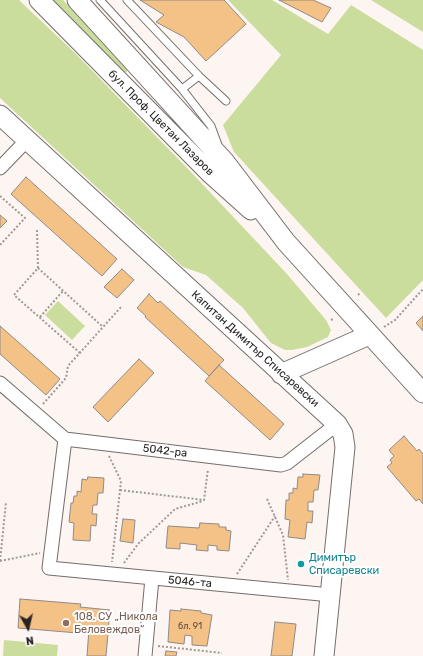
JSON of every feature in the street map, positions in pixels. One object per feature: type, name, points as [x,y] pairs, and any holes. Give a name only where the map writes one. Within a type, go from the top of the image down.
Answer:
[{"type":"main road","name":"бул. Проф. Цветан Лазаров","points":[[39,0],[211,174],[286,242]]},
{"type":"main road","name":"бул. Проф. Цветан Лазаров","points":[[77,0],[225,162],[286,242],[423,393]]},
{"type":"main road","name":"Капитан Димитър Списаревски","points":[[0,115],[337,424],[343,434],[345,447],[324,656]]},
{"type":"main road","points":[[281,374],[369,335]]},
{"type":"street","points":[[0,168],[27,140]]},
{"type":"street","points":[[0,383],[34,414],[65,439],[51,551]]},
{"type":"street","name":"5042-ра","points":[[65,439],[281,465],[287,463],[337,424]]},
{"type":"street","name":"5046-та","points":[[51,551],[49,568],[331,595]]},
{"type":"street","points":[[145,650],[152,578]]},
{"type":"lane","points":[[100,0],[182,89],[211,126],[225,162]]},
{"type":"lane","points":[[127,0],[199,76],[226,101]]},
{"type":"lane","points":[[182,89],[199,76]]},
{"type":"path","points":[[0,196],[25,218],[0,245]]},
{"type":"path","points":[[37,230],[38,268],[14,294],[80,353]]},
{"type":"path","points":[[38,268],[103,327]]},
{"type":"path","points":[[369,335],[395,320],[423,289]]},
{"type":"path","points":[[40,317],[63,291]]},
{"type":"path","points":[[34,414],[66,378],[68,366],[121,307]]},
{"type":"path","points":[[104,444],[121,481],[111,559],[116,575]]},
{"type":"path","points":[[204,500],[209,456]]},
{"type":"path","points":[[120,490],[204,500]]},
{"type":"path","points":[[267,499],[282,535],[290,591]]},
{"type":"path","points":[[116,575],[138,544],[175,509],[204,500]]},
{"type":"path","points":[[6,502],[0,561],[51,551]]},
{"type":"path","points":[[229,585],[274,516]]},
{"type":"path","points":[[145,650],[222,653]]},
{"type":"green space","points":[[0,0],[19,0],[74,52],[191,172],[287,274],[326,320],[331,330],[328,337],[307,347],[292,350],[285,350],[271,343],[243,308],[206,275],[183,267],[0,98]]},
{"type":"green space","points":[[52,0],[63,0],[127,69],[127,72],[124,72]]},
{"type":"green space","points":[[228,0],[272,0],[328,34],[351,5],[423,50],[423,280],[386,318],[234,152],[223,125],[281,55]]},
{"type":"green space","points":[[371,0],[423,0],[423,32]]},
{"type":"green space","points":[[58,301],[85,326],[72,340],[45,315]]},
{"type":"green space","points":[[4,640],[58,645],[57,656],[3,656]]},
{"type":"building","points":[[140,0],[224,0],[246,24],[206,61],[184,37],[156,22],[164,15]]},
{"type":"building","points":[[279,0],[313,0],[331,8],[322,22]]},
{"type":"building","points":[[26,177],[117,259],[102,276],[11,194]]},
{"type":"building","points":[[0,215],[7,221],[0,228]]},
{"type":"building","points":[[122,269],[134,280],[117,298],[104,287]]},
{"type":"building","points":[[149,294],[158,303],[160,301],[224,360],[209,376],[137,308]]},
{"type":"building","points":[[423,316],[423,331],[416,323]]},
{"type":"building","points":[[0,326],[60,379],[46,395],[0,354]]},
{"type":"building","points":[[139,359],[154,373],[108,422],[93,407]]},
{"type":"building","points":[[219,365],[284,424],[270,440],[205,381]]},
{"type":"building","points":[[404,436],[417,451],[419,449],[423,454],[423,504],[419,499],[416,501],[387,467],[392,463],[390,460],[394,456],[389,450]]},
{"type":"building","points":[[303,474],[320,475],[318,490],[314,490],[313,502],[308,502],[308,511],[313,511],[312,523],[307,522],[305,539],[288,537],[290,520],[285,519],[286,500],[289,500],[289,493],[293,493],[293,488],[297,489],[298,477],[303,477]]},
{"type":"building","points":[[88,477],[104,478],[103,493],[98,493],[97,505],[93,505],[92,514],[97,514],[96,526],[91,525],[90,541],[73,540],[74,523],[69,522],[71,503],[73,503],[74,496],[77,496],[77,491],[81,492],[82,479],[87,480]]},
{"type":"building","points":[[123,519],[135,520],[133,543],[120,541]]},
{"type":"building","points":[[200,523],[219,524],[219,527],[226,527],[226,530],[231,531],[229,551],[217,550],[217,546],[208,545],[208,551],[196,550],[197,545],[180,543],[180,549],[166,548],[168,526],[199,528]]},
{"type":"building","points":[[20,599],[81,604],[80,607],[110,610],[106,656],[87,656],[89,629],[78,628],[78,633],[18,628]]},
{"type":"building","points":[[181,609],[201,611],[201,613],[212,615],[207,646],[192,645],[192,636],[185,635],[184,644],[168,642],[170,610],[181,611]]},
{"type":"building","points":[[275,622],[296,624],[292,656],[271,656]]},
{"type":"building","points":[[166,651],[177,652],[176,656],[165,656]]},
{"type":"place","name":"Димитър Списаревски","points":[[301,564]]},
{"type":"place","name":"108. СУ „Никола Беловеждов“","points":[[66,623]]}]
